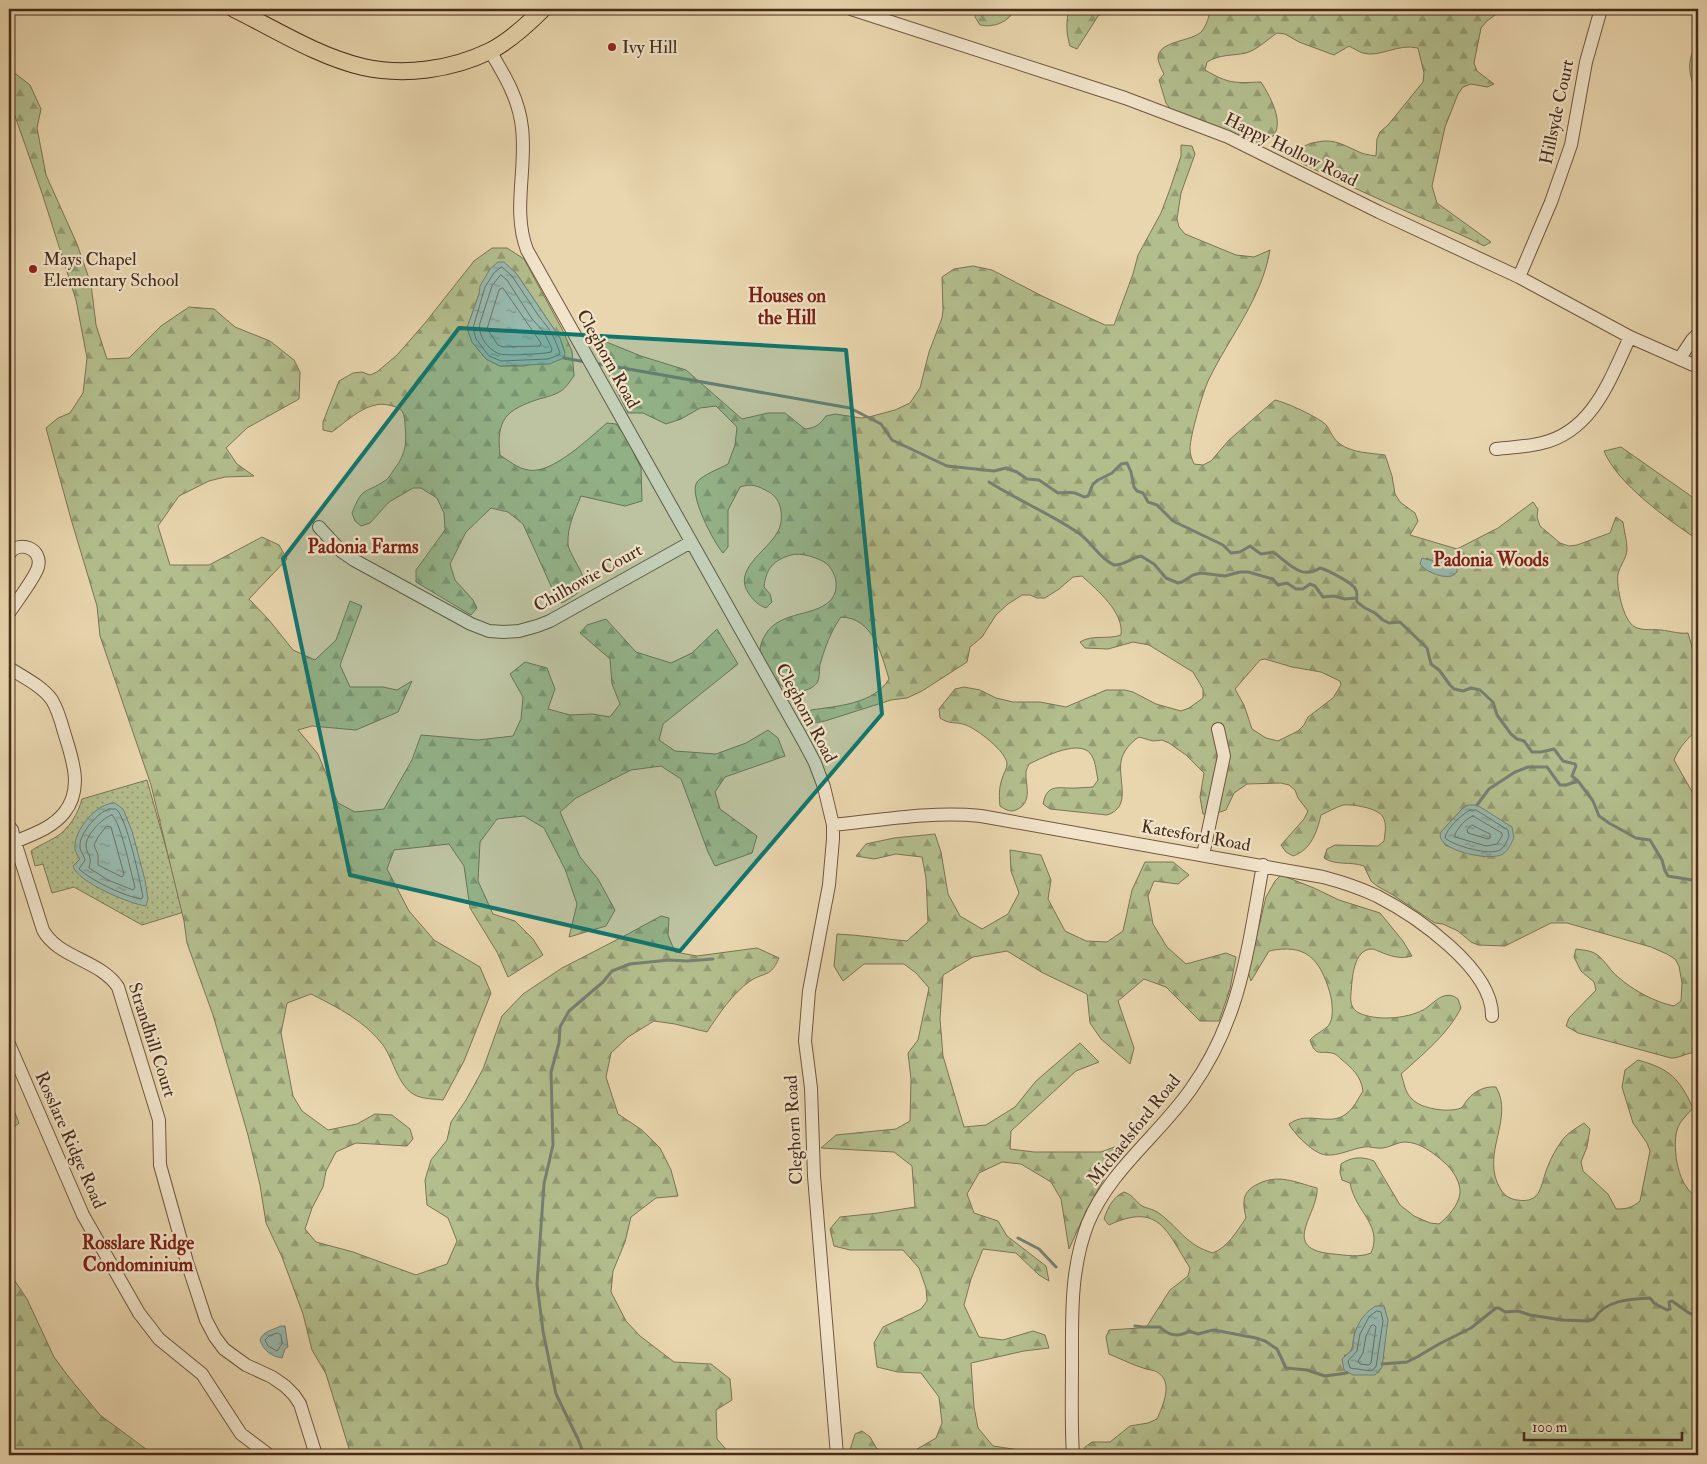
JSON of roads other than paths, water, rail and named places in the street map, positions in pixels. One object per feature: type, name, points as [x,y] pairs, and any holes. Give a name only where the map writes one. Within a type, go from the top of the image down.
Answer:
[{"type":"main road","points":[[234,9],[326,54],[363,67],[410,71],[455,64],[490,51],[523,28],[544,9]]},
{"type":"street","name":"Happy Hollow Road","points":[[851,9],[1125,98],[1228,137],[1379,212],[1519,277],[1630,337],[1698,367]]},
{"type":"street","name":"Hillsyde Court","points":[[1519,277],[1551,202],[1571,145],[1576,126],[1586,62],[1601,9]]},
{"type":"street","name":"Cleghorn Road","points":[[490,51],[509,82],[520,111],[523,147],[520,208],[523,238],[527,250],[815,763],[824,787],[833,825],[833,859],[809,991],[805,1041],[811,1088],[814,1176],[836,1455]]},
{"type":"street","points":[[1680,358],[1698,334]]},
{"type":"street","points":[[1496,449],[1544,443],[1569,432],[1580,424],[1598,401],[1630,337]]},
{"type":"street","name":"Chilhowie Court","points":[[319,527],[341,551],[354,560],[471,624],[504,632],[520,631],[550,621],[691,542]]},
{"type":"street","points":[[9,554],[16,547],[23,545],[33,550],[39,560],[37,570],[9,613]]},
{"type":"street","points":[[9,668],[44,691],[51,699],[57,710],[74,766],[75,782],[71,802],[58,820],[50,826],[12,840]]},
{"type":"street","points":[[1203,855],[1224,756],[1218,729]]},
{"type":"street","name":"Katesford Road","points":[[833,825],[955,814],[980,816],[1323,877],[1377,896],[1403,910],[1453,948],[1484,986],[1492,1008],[1492,1016]]},
{"type":"street","name":"Strandhill Court","points":[[9,826],[12,830],[12,840],[47,937],[57,946],[107,975],[118,987],[160,1120],[160,1165],[187,1262],[206,1320],[224,1349],[246,1365],[272,1377],[294,1394],[300,1404],[316,1455]]},
{"type":"street","name":"Michaelsford Road","points":[[1073,1455],[1072,1312],[1078,1253],[1088,1224],[1105,1191],[1191,1090],[1218,1045],[1238,992],[1263,865]]},
{"type":"street","name":"Rosslare Ridge Road","points":[[9,1044],[83,1215],[139,1313],[159,1339],[202,1374],[241,1434],[269,1455]]},
{"type":"water","points":[[498,262],[504,262],[516,273],[560,338],[565,353],[564,358],[549,364],[500,366],[486,359],[472,342],[467,328],[480,286],[490,269]]},
{"type":"water","points":[[1422,558],[1437,562],[1453,558],[1457,563],[1457,572],[1449,576],[1433,573],[1420,564]]},
{"type":"water","points":[[115,803],[123,809],[132,831],[145,880],[148,899],[146,906],[117,897],[94,885],[84,879],[73,866],[80,859],[75,850],[75,844],[84,824],[95,811],[108,804]]},
{"type":"water","points":[[1468,805],[1477,805],[1512,827],[1514,838],[1503,854],[1487,856],[1464,853],[1446,844],[1441,838],[1441,832]]},
{"type":"water","points":[[1376,1306],[1384,1306],[1388,1320],[1382,1367],[1375,1375],[1353,1375],[1344,1370],[1342,1359],[1353,1349],[1354,1336],[1358,1324]]},
{"type":"water","points":[[285,1326],[288,1347],[285,1349],[282,1358],[268,1352],[260,1340],[266,1333]]},
{"type":"waterway","points":[[564,358],[586,362]]},
{"type":"waterway","points":[[594,363],[850,408],[881,424],[892,440],[947,466],[994,471],[1006,468],[1017,472],[1027,479],[1039,480],[1058,493],[1071,492],[1084,497],[1088,496],[1093,484],[1112,473],[1121,464],[1127,463],[1134,487],[1137,491],[1143,493],[1148,502],[1157,505],[1173,521],[1223,545],[1231,553],[1240,552],[1250,546],[1261,554],[1273,552],[1295,569],[1307,572],[1320,568],[1346,580],[1357,591],[1357,602],[1389,623],[1400,622],[1427,648],[1431,664],[1439,670],[1454,689],[1463,691],[1471,688],[1480,690],[1493,702],[1497,715],[1511,734],[1517,739],[1524,741],[1532,752],[1554,749],[1563,761],[1575,764],[1572,776],[1593,801],[1599,816],[1636,838],[1650,840],[1662,860],[1668,876],[1698,881]]},
{"type":"waterway","points":[[989,482],[1080,534],[1104,559],[1114,565],[1141,556],[1154,564],[1166,578],[1178,583],[1201,573],[1225,576],[1248,572],[1273,579],[1278,585],[1287,583],[1296,589],[1303,589],[1310,584],[1315,586],[1323,597],[1356,598]]},
{"type":"waterway","points":[[1477,805],[1489,789],[1515,772],[1528,767],[1547,767],[1560,785],[1578,781]]},
{"type":"waterway","points":[[584,1455],[556,1394],[543,1331],[537,1284],[544,1184],[553,1145],[551,1072],[559,1043],[560,1027],[569,1011],[603,982],[612,971],[630,964],[669,960],[713,959]]},
{"type":"waterway","points":[[1018,1238],[1039,1249],[1056,1267]]},
{"type":"waterway","points":[[1382,1364],[1407,1362],[1471,1328],[1496,1308],[1505,1312],[1518,1311],[1530,1315],[1562,1320],[1588,1321],[1594,1319],[1611,1304],[1626,1300],[1650,1298],[1654,1303],[1667,1310],[1670,1309],[1669,1302],[1672,1301],[1689,1313],[1698,1312]]},
{"type":"waterway","points":[[1135,1326],[1160,1327],[1174,1335],[1181,1335],[1189,1331],[1198,1334],[1213,1330],[1256,1338],[1265,1341],[1277,1349],[1286,1368],[1307,1370],[1325,1376],[1347,1373]]},
{"type":"place","name":"Ivy Hill","points":[[612,47]]},
{"type":"place","name":"Mays Chapel Elementary School","points":[[33,269]]},
{"type":"district","name":"Houses on the Hill","points":[[787,307]]},
{"type":"district","name":"Padonia Farms","points":[[363,547]]},
{"type":"district","name":"Padonia Woods","points":[[1491,560]]},
{"type":"district","name":"Rosslare Ridge Condominium","points":[[138,1254]]}]
